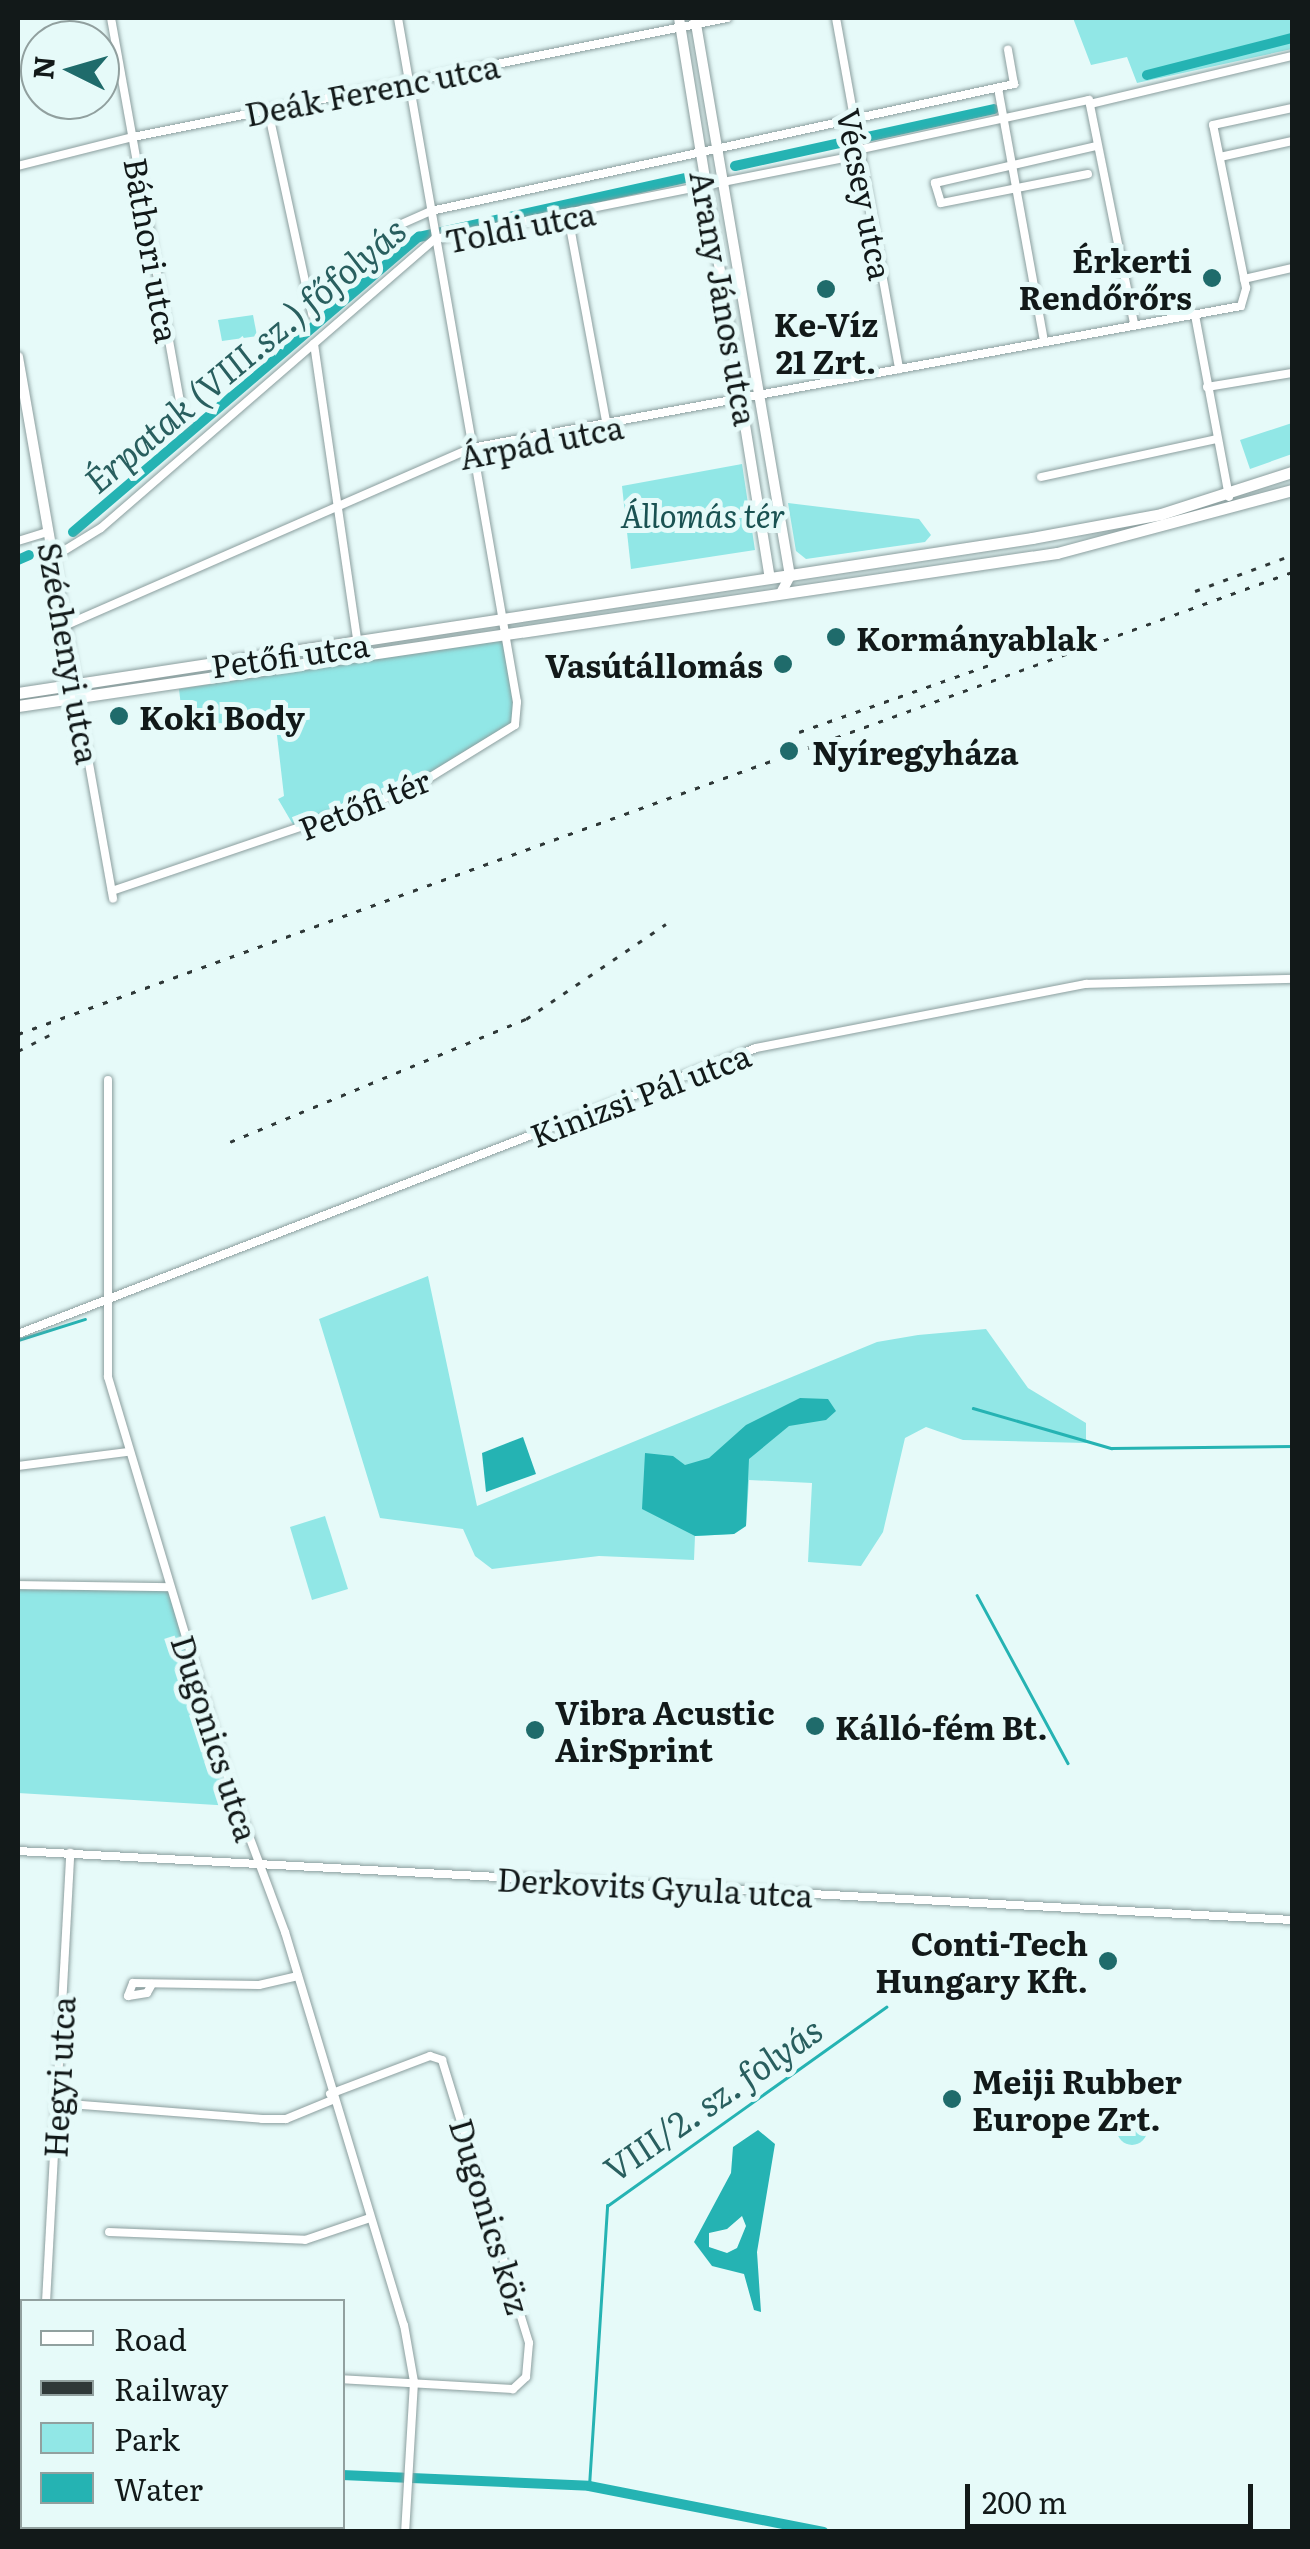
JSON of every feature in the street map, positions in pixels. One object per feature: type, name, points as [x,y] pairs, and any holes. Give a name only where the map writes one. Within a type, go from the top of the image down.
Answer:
[{"type":"main road","points":[[504,625],[1088,528],[1228,496],[1292,472]]},
{"type":"main road","points":[[504,625],[1057,553],[1233,510],[1292,490]]},
{"type":"main road","name":"Petőfi utca","points":[[76,691],[358,644],[504,625]]},
{"type":"main road","name":"Petőfi utca","points":[[76,691],[504,625]]},
{"type":"main road","points":[[18,693],[76,691]]},
{"type":"main road","points":[[18,706],[76,691]]},
{"type":"street","name":"Báthori utca","points":[[112,18],[184,423]]},
{"type":"street","name":"Petőfi tér","points":[[112,895],[411,789],[503,737],[516,725],[518,702],[398,18]]},
{"type":"street","name":"Deák Ferenc utca","points":[[18,166],[132,137],[680,22],[727,18]]},
{"type":"street","name":"Vécsey utca","points":[[836,18],[852,125],[900,369]]},
{"type":"street","name":"Arany János utca","points":[[695,21],[790,576]]},
{"type":"street","name":"Arany János utca","points":[[680,22],[770,579]]},
{"type":"street","name":"Toldi utca","points":[[397,226],[700,151],[852,125],[1014,84],[1008,50]]},
{"type":"street","name":"Toldi utca","points":[[52,558],[101,528],[435,237],[724,185],[1004,115],[1090,102],[1292,56]]},
{"type":"street","points":[[998,88],[1044,341]]},
{"type":"street","points":[[1090,102],[1134,324]]},
{"type":"street","points":[[1292,108],[1213,126],[1244,279],[1292,268]]},
{"type":"street","points":[[268,110],[312,314]]},
{"type":"street","points":[[1220,157],[1292,141]]},
{"type":"street","points":[[1088,174],[938,200],[935,183],[941,178],[1097,146]]},
{"type":"street","points":[[568,216],[607,427]]},
{"type":"street","name":"Árpád utca","points":[[64,626],[472,448],[607,427],[1241,306],[1244,279]]},
{"type":"street","points":[[1195,315],[1233,510]]},
{"type":"street","points":[[314,344],[341,504],[358,644]]},
{"type":"street","name":"Széchenyi utca","points":[[18,357],[112,895]]},
{"type":"street","points":[[1208,387],[1292,374]]},
{"type":"street","points":[[1042,477],[1217,439]]},
{"type":"street","points":[[18,541],[48,532]]},
{"type":"street","points":[[770,579],[782,590],[790,576]]},
{"type":"street","name":"Kinizsi Pál utca","points":[[18,1334],[756,1048],[1086,984],[1292,978]]},
{"type":"street","name":"Dugonics utca","points":[[108,1080],[108,1377],[168,1587],[256,1863],[298,1976],[331,2097],[404,2326],[414,2382],[405,2532]]},
{"type":"street","points":[[18,1466],[128,1452]]},
{"type":"street","points":[[18,1585],[168,1587]]},
{"type":"street","name":"Derkovits Gyula utca","points":[[18,1851],[1292,1920]]},
{"type":"street","name":"Hegyi utca","points":[[46,2299],[70,1853]]},
{"type":"street","points":[[133,1983],[260,1985],[298,1976]]},
{"type":"street","name":"Dugonics köz","points":[[331,2097],[430,2056],[442,2060],[524,2320],[530,2353],[518,2387],[414,2382]]},
{"type":"street","points":[[56,2103],[286,2119],[331,2097]]},
{"type":"street","points":[[110,2232],[305,2240],[370,2218]]},
{"type":"street","points":[[345,2379],[414,2382]]},
{"type":"green space","points":[[1073,18],[1292,18],[1292,49],[1137,83],[1127,57],[1091,65]]},
{"type":"green space","points":[[253,315],[257,336],[222,341],[218,320]]},
{"type":"green space","points":[[1292,423],[1292,454],[1250,469],[1240,440]]},
{"type":"green space","name":"Állomás tér","points":[[742,464],[755,550],[631,569],[622,486]]},
{"type":"green space","points":[[788,503],[919,519],[931,535],[925,542],[806,559],[796,551]]},
{"type":"green space","points":[[504,639],[515,721],[411,786],[295,828],[278,799],[284,796],[275,718],[184,733],[179,689]]},
{"type":"green space","points":[[428,1276],[477,1506],[877,1342],[918,1335],[986,1329],[1028,1388],[1086,1423],[1086,1443],[963,1440],[926,1427],[905,1438],[883,1532],[861,1566],[808,1562],[812,1483],[749,1480],[746,1526],[734,1534],[695,1536],[694,1560],[599,1556],[492,1569],[475,1556],[463,1529],[380,1518],[319,1319]]},
{"type":"green space","points":[[325,1516],[348,1589],[312,1600],[290,1527]]},
{"type":"green space","points":[[18,1585],[169,1587],[233,1806],[18,1793]]},
{"type":"green space","points":[[1132,2115],[1146,2124],[1147,2130],[1138,2144],[1132,2145],[1118,2136],[1117,2130],[1126,2116]]},
{"type":"water","points":[[800,1398],[828,1399],[836,1411],[826,1420],[789,1426],[749,1459],[746,1526],[734,1534],[695,1536],[642,1509],[645,1453],[673,1456],[685,1465],[709,1458],[746,1425]]},
{"type":"water","points":[[523,1437],[536,1474],[486,1492],[482,1453]]},
{"type":"water","points":[[758,2130],[775,2144],[757,2252],[761,2312],[754,2310],[744,2274],[712,2266],[694,2242],[731,2173],[733,2147]],"holes":[[[742,2216],[746,2226],[737,2248],[727,2253],[709,2247],[709,2233],[727,2229]]]},
{"type":"waterway","name":"Érpatak (VIII.sz.) főfolyás","points":[[1147,75],[1292,38]]},
{"type":"waterway","name":"Érpatak (VIII.sz.) főfolyás","points":[[735,166],[994,109]]},
{"type":"waterway","name":"Érpatak (VIII.sz.) főfolyás","points":[[73,532],[419,237],[690,177]]},
{"type":"waterway","name":"Érpatak (VIII.sz.) főfolyás","points":[[18,560],[29,555]]},
{"type":"waterway","points":[[18,1340],[85,1319]]},
{"type":"waterway","points":[[973,1408],[1111,1448],[1292,1446]]},
{"type":"waterway","points":[[977,1595],[1068,1763]]},
{"type":"waterway","name":"VIII/2. sz. folyás","points":[[589,2486],[607,2206],[886,2007]]},
{"type":"waterway","name":"VIII/2. sz. folyás","points":[[345,2475],[589,2486],[824,2532]]},
{"type":"railway","points":[[1195,591],[1292,555]]},
{"type":"railway","points":[[18,1034],[1292,572]]},
{"type":"railway","points":[[799,732],[992,664]]},
{"type":"railway","points":[[230,1142],[526,1019],[666,924]]},
{"type":"railway","points":[[18,1051],[52,1034]]},
{"type":"place","name":"Érkerti Rendőrőrs","points":[[1212,278]]},
{"type":"place","name":"Ke-Víz 21 Zrt.","points":[[826,289]]},
{"type":"place","name":"Kormányablak","points":[[836,637]]},
{"type":"place","name":"Vasútállomás","points":[[783,664]]},
{"type":"place","name":"Koki Body","points":[[119,716]]},
{"type":"place","name":"Nyíregyháza","points":[[789,751]]},
{"type":"place","name":"Kálló-fém Bt.","points":[[815,1726]]},
{"type":"place","name":"Vibra Acustic AirSprint","points":[[535,1730]]},
{"type":"place","name":"Conti-Tech Hungary Kft.","points":[[1108,1961]]},
{"type":"place","name":"Meiji Rubber Europe Zrt.","points":[[952,2099]]}]
